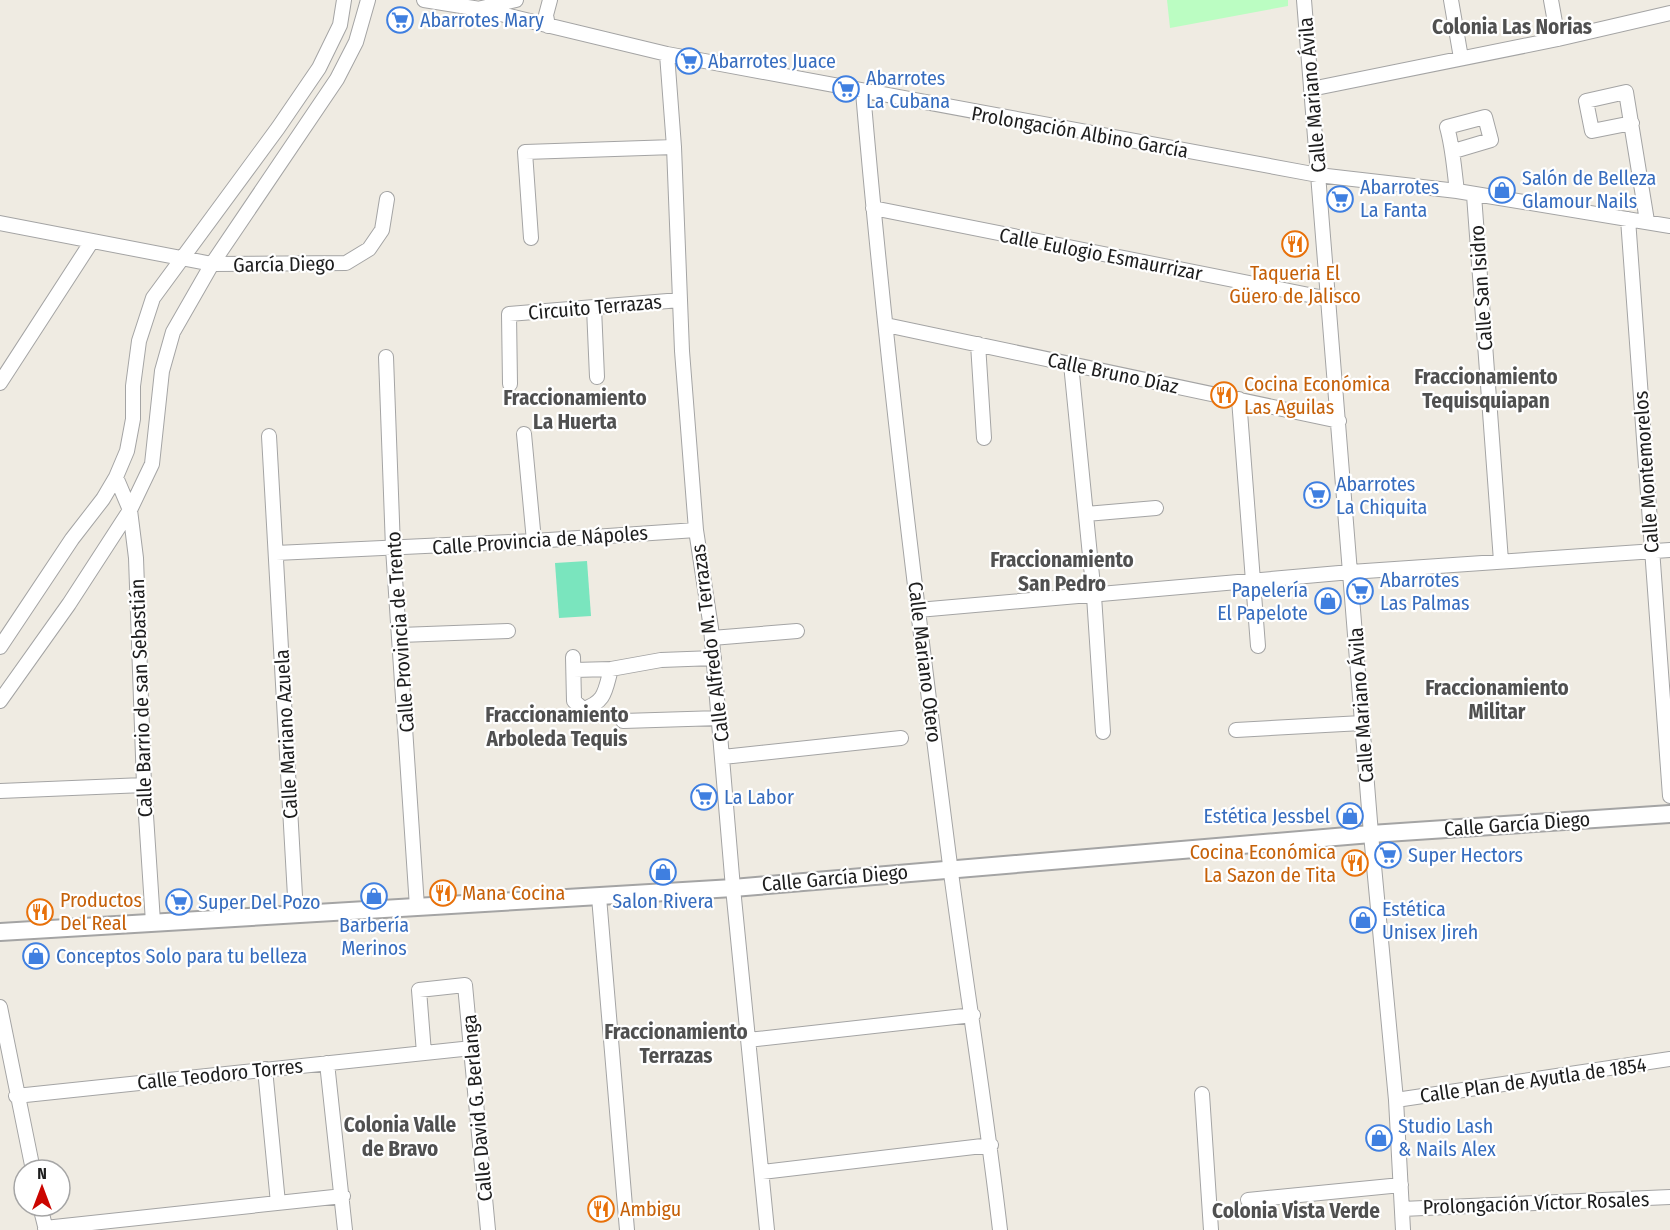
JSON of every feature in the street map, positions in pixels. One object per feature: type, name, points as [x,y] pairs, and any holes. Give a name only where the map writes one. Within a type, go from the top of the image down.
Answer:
[{"type":"street","points":[[0,648],[72,538],[103,499],[116,477],[127,451],[133,419],[133,386],[139,341],[153,298],[320,68],[340,25],[344,0]]},
{"type":"street","points":[[0,701],[69,604],[130,510],[152,464],[162,371],[173,332],[212,264],[337,79],[356,42],[368,0]]},
{"type":"street","name":"Prolongación Albino García","points":[[424,0],[480,9],[667,54],[1318,175],[1457,191],[1670,226]]},
{"type":"street","points":[[480,9],[516,0]]},
{"type":"street","points":[[548,26],[546,15],[550,0]]},
{"type":"street","name":"Calle Mariano Ávila","points":[[1304,0],[1371,834],[1395,1100],[1403,1230]]},
{"type":"street","points":[[1451,0],[1461,58]]},
{"type":"street","points":[[1551,0],[1558,39]]},
{"type":"street","points":[[1311,89],[1558,39],[1670,13]]},
{"type":"street","name":"Calle Alfredo M. Terrazas","points":[[667,54],[674,147],[682,351],[696,530],[712,638],[733,888],[767,1230]]},
{"type":"street","name":"Calle Mariano Otero","points":[[863,92],[873,208],[918,610],[951,868],[991,1145],[1000,1230]]},
{"type":"street","points":[[1632,123],[1647,221]]},
{"type":"street","points":[[531,238],[525,152],[674,147]]},
{"type":"street","points":[[1454,151],[1457,191]]},
{"type":"street","name":"Calle San Isidro","points":[[1474,195],[1501,561]]},
{"type":"street","name":"García Diego","points":[[0,223],[212,264],[346,263],[369,249],[382,230],[387,200]]},
{"type":"street","name":"Calle Eulogio Esmaurrizar","points":[[873,208],[1329,299]]},
{"type":"street","name":"Calle Montemorelos","points":[[1628,219],[1670,796]]},
{"type":"street","points":[[0,383],[92,241]]},
{"type":"street","name":"Circuito Terrazas","points":[[510,384],[509,314],[680,300]]},
{"type":"street","points":[[594,308],[597,377]]},
{"type":"street","name":"Calle Bruno Díaz","points":[[886,325],[1339,422]]},
{"type":"street","points":[[978,344],[984,438]]},
{"type":"street","name":"Calle Provincia de Trento","points":[[386,357],[393,548],[417,907]]},
{"type":"street","points":[[1071,364],[1094,596],[1103,732]]},
{"type":"street","points":[[1239,399],[1258,646]]},
{"type":"street","points":[[525,434],[534,541]]},
{"type":"street","name":"Calle Mariano Azuela","points":[[269,436],[296,914]]},
{"type":"street","name":"Calle Barrio de san Sebastián","points":[[116,477],[130,510],[136,558],[144,785],[153,922]]},
{"type":"street","points":[[1086,514],[1156,508]]},
{"type":"street","name":"Calle Provincia de Nápoles","points":[[276,553],[534,541],[696,530]]},
{"type":"street","points":[[918,610],[1351,572],[1670,550]]},
{"type":"street","points":[[400,635],[508,631]]},
{"type":"street","points":[[712,638],[797,631]]},
{"type":"street","points":[[611,669],[603,698],[595,705],[583,709],[574,700],[574,663],[611,669],[661,660],[714,658]]},
{"type":"street","points":[[623,721],[720,718]]},
{"type":"street","points":[[1236,730],[1362,723]]},
{"type":"street","points":[[723,757],[901,738]]},
{"type":"street","points":[[0,792],[144,785]]},
{"type":"street","name":"Calle García Diego","points":[[0,932],[733,888],[1371,834],[1670,814]]},
{"type":"street","points":[[599,897],[627,1230]]},
{"type":"street","name":"Calle David G. Berlanga","points":[[424,1053],[419,990],[465,985],[488,1230]]},
{"type":"street","points":[[0,1007],[30,1158]]},
{"type":"street","points":[[748,1040],[973,1015]]},
{"type":"street","name":"Calle Teodoro Torres","points":[[16,1096],[472,1048]]},
{"type":"street","name":"Calle Plan de Ayutla de 1854","points":[[1395,1100],[1670,1059]]},
{"type":"street","points":[[327,1063],[345,1230]]},
{"type":"street","points":[[265,1070],[278,1203]]},
{"type":"street","points":[[1202,1094],[1211,1230]]},
{"type":"street","points":[[762,1172],[991,1145]]},
{"type":"street","points":[[1248,1200],[1401,1185]]},
{"type":"street","points":[[46,1229],[343,1196]]},
{"type":"street","name":"Prolongación Víctor Rosales","points":[[1402,1209],[1670,1197]]},
{"type":"green space","points":[[1167,0],[1288,0],[1288,6],[1170,28]]},
{"type":"green space","points":[[587,561],[591,616],[559,618],[555,563]]},
{"type":"place","name":"Abarrotes Mary","points":[[400,20]]},
{"type":"place","name":"Abarrotes Juace","points":[[689,61]]},
{"type":"place","name":"Abarrotes La Cubana","points":[[846,89]]},
{"type":"place","name":"Salón de Belleza Glamour Nails","points":[[1502,190]]},
{"type":"place","name":"Abarrotes La Fanta","points":[[1340,199]]},
{"type":"place","name":"Taqueria El Güero de Jalisco","points":[[1295,244]]},
{"type":"place","name":"Cocina Económica Las Aguilas","points":[[1224,395]]},
{"type":"place","name":"Abarrotes La Chiquita","points":[[1317,495]]},
{"type":"place","name":"Abarrotes Las Palmas","points":[[1360,591]]},
{"type":"place","name":"Papelería El Papelote","points":[[1328,601]]},
{"type":"place","name":"La Labor","points":[[704,797]]},
{"type":"place","name":"Estética Jessbel","points":[[1350,816]]},
{"type":"place","name":"Super Hectors","points":[[1388,855]]},
{"type":"place","name":"Cocina Económica La Sazon de Tita","points":[[1355,863]]},
{"type":"place","name":"Salon Rivera","points":[[663,872]]},
{"type":"place","name":"Mana Cocina","points":[[443,893]]},
{"type":"place","name":"Barbería Merinos","points":[[374,896]]},
{"type":"place","name":"Super Del Pozo","points":[[179,902]]},
{"type":"place","name":"Productos Del Real","points":[[40,912]]},
{"type":"place","name":"Estética Unisex Jireh","points":[[1363,920]]},
{"type":"place","name":"Conceptos Solo para tu belleza","points":[[36,956]]},
{"type":"place","name":"Studio Lash & Nails Alex","points":[[1379,1138]]},
{"type":"place","name":"Ambigu","points":[[601,1209]]},
{"type":"district","name":"Colonia Las Norias","points":[[1512,27]]},
{"type":"district","name":"Fraccionamiento Tequisquiapan","points":[[1486,389]]},
{"type":"district","name":"Fraccionamiento La Huerta","points":[[575,410]]},
{"type":"district","name":"Fraccionamiento San Pedro","points":[[1062,572]]},
{"type":"district","name":"Fraccionamiento Militar","points":[[1497,700]]},
{"type":"district","name":"Fraccionamiento Arboleda Tequis","points":[[557,727]]},
{"type":"district","name":"Fraccionamiento Terrazas","points":[[676,1044]]},
{"type":"district","name":"Colonia Valle de Bravo","points":[[400,1137]]},
{"type":"district","name":"Colonia Vista Verde","points":[[1296,1211]]}]
